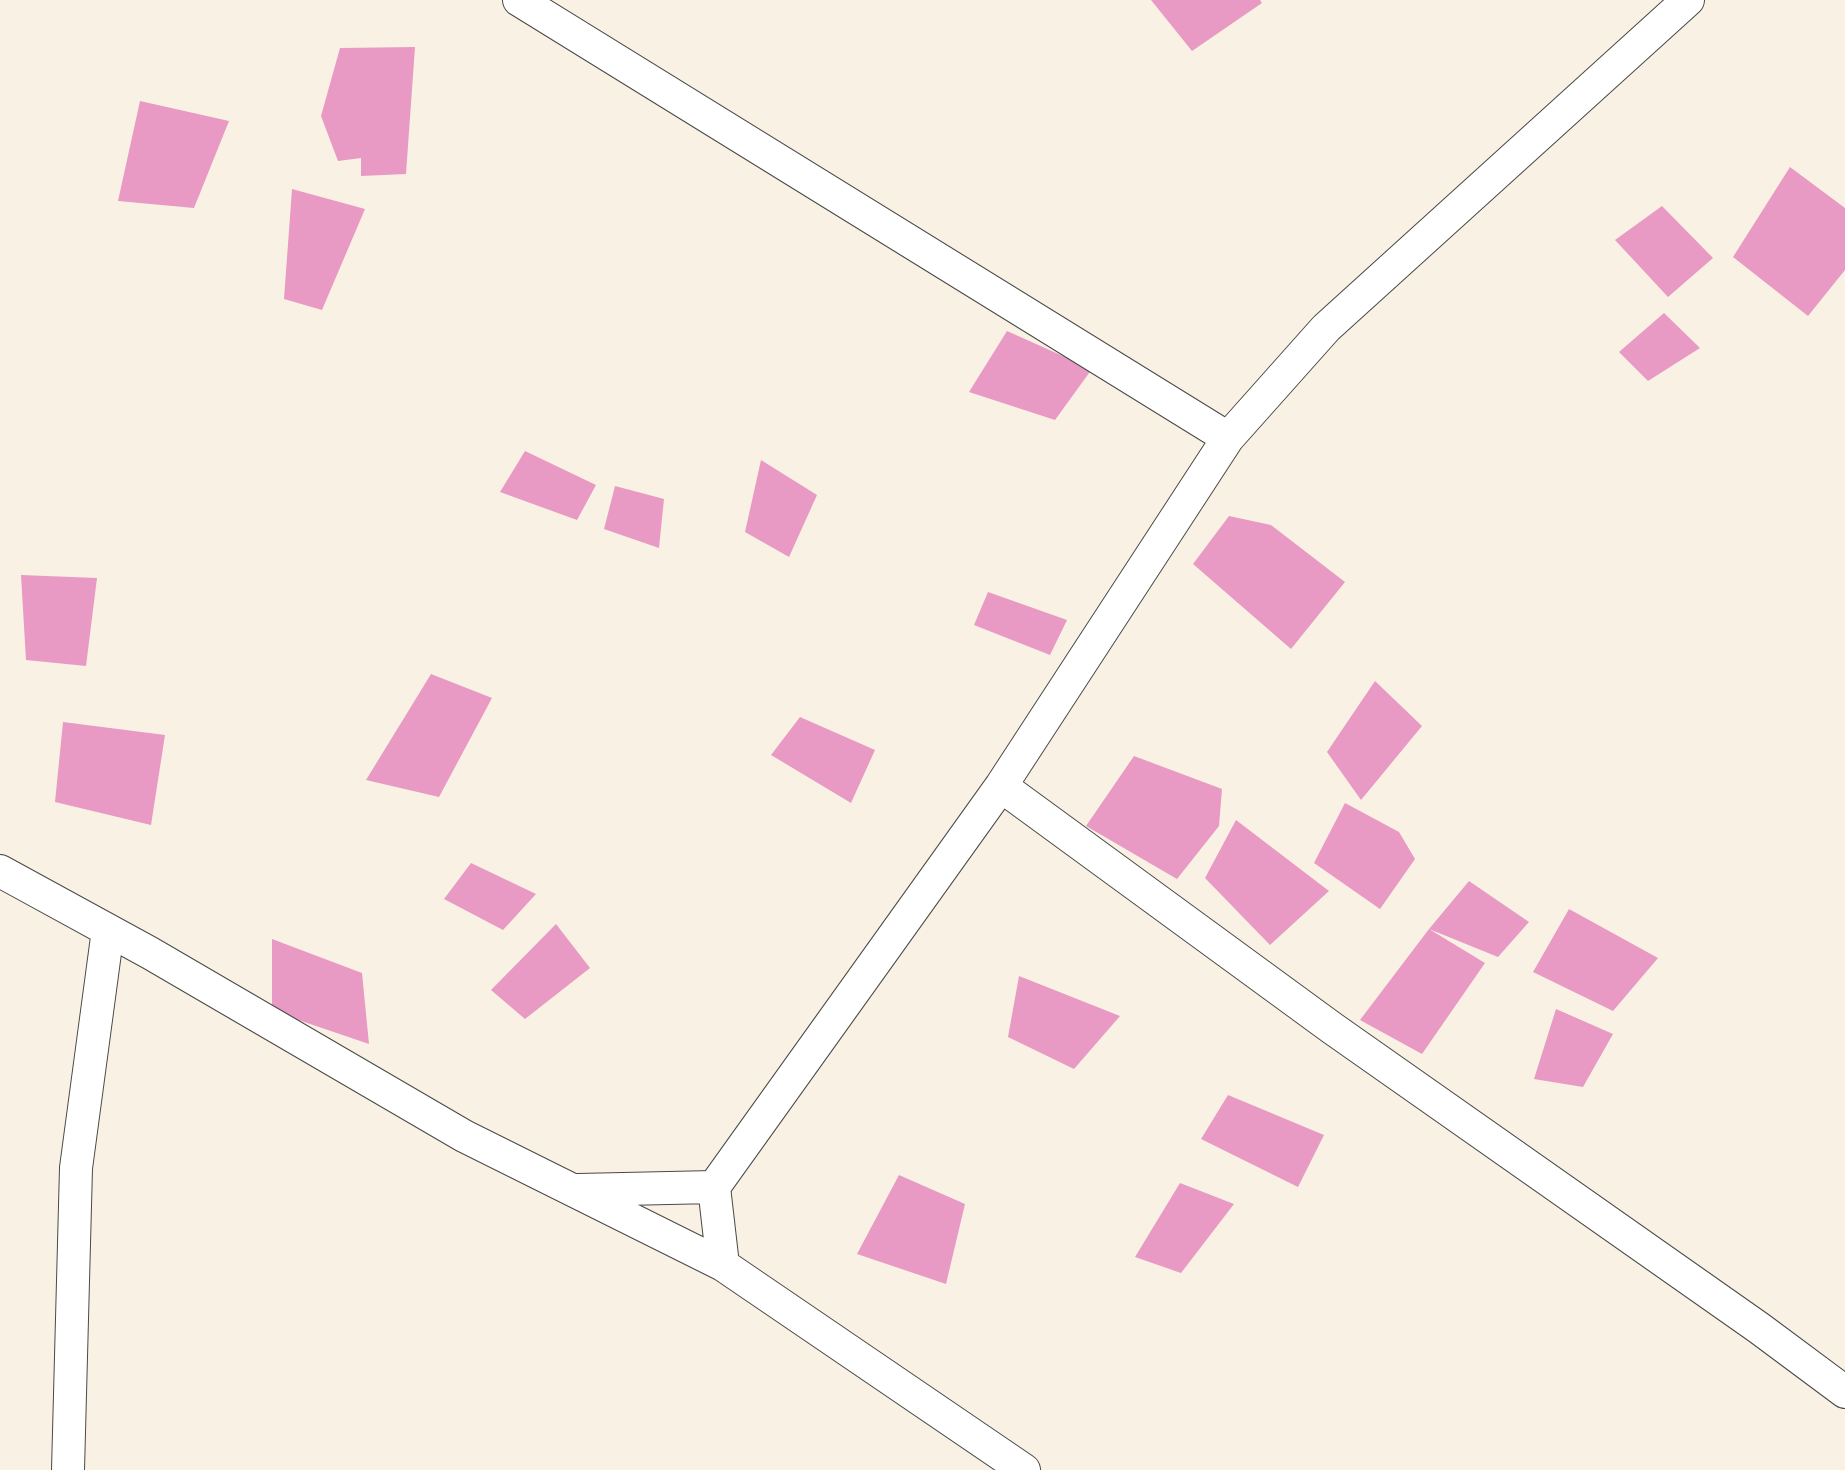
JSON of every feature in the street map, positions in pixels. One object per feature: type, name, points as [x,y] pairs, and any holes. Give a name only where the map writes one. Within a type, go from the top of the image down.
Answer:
[{"type":"street","points":[[519,0],[1228,438]]},
{"type":"street","points":[[723,1265],[713,1187],[1001,786],[1228,438],[1326,328],[1688,0]]},
{"type":"street","points":[[1001,786],[1332,1028],[1759,1328],[1845,1392]]},
{"type":"street","points":[[0,872],[108,930],[464,1136],[723,1265],[1024,1470]]},
{"type":"street","points":[[68,1470],[76,1168],[108,930]]},
{"type":"street","points":[[573,1190],[713,1187]]},
{"type":"building","points":[[1151,0],[1260,0],[1262,3],[1192,51]]},
{"type":"building","points":[[415,47],[406,174],[361,176],[361,158],[338,161],[321,116],[340,48]]},
{"type":"building","points":[[140,101],[229,121],[194,208],[118,201]]},
{"type":"building","points":[[1790,167],[1845,208],[1845,270],[1808,316],[1733,257]]},
{"type":"building","points":[[292,189],[365,209],[322,310],[284,299]]},
{"type":"building","points":[[1662,206],[1713,258],[1668,297],[1615,240]]},
{"type":"building","points":[[1664,313],[1700,348],[1648,381],[1619,352]]},
{"type":"building","points":[[1007,331],[1092,369],[1055,420],[969,392]]},
{"type":"building","points":[[525,451],[596,485],[577,520],[500,492]]},
{"type":"building","points":[[761,460],[817,495],[789,557],[745,532]]},
{"type":"building","points":[[615,486],[664,499],[659,548],[604,529]]},
{"type":"building","points":[[1229,516],[1271,525],[1345,582],[1291,649],[1193,564]]},
{"type":"building","points":[[21,575],[97,578],[86,666],[26,660]]},
{"type":"building","points":[[988,592],[1067,620],[1050,655],[974,625]]},
{"type":"building","points":[[431,674],[492,698],[439,797],[366,780]]},
{"type":"building","points":[[1375,681],[1422,726],[1361,800],[1327,752]]},
{"type":"building","points":[[800,717],[875,750],[851,803],[771,755]]},
{"type":"building","points":[[63,722],[165,735],[151,825],[55,802]]},
{"type":"building","points":[[1134,756],[1222,789],[1219,826],[1177,879],[1086,826]]},
{"type":"building","points":[[1345,803],[1399,832],[1415,859],[1380,909],[1314,863]]},
{"type":"building","points":[[1236,820],[1329,891],[1270,945],[1205,878]]},
{"type":"building","points":[[471,863],[536,894],[503,930],[444,899]]},
{"type":"building","points":[[1469,881],[1529,922],[1498,957],[1429,929]]},
{"type":"building","points":[[1569,909],[1658,958],[1613,1011],[1533,972]]},
{"type":"building","points":[[556,924],[590,968],[525,1019],[491,990]]},
{"type":"building","points":[[1429,929],[1485,963],[1422,1054],[1360,1020]]},
{"type":"building","points":[[272,939],[362,973],[369,1044],[272,1011]]},
{"type":"building","points":[[1019,976],[1120,1016],[1074,1069],[1008,1037]]},
{"type":"building","points":[[1556,1009],[1613,1034],[1583,1087],[1534,1079]]},
{"type":"building","points":[[1228,1095],[1324,1135],[1298,1187],[1201,1139]]},
{"type":"building","points":[[899,1175],[965,1204],[946,1284],[857,1254]]},
{"type":"building","points":[[1180,1183],[1234,1204],[1181,1273],[1135,1257]]}]
